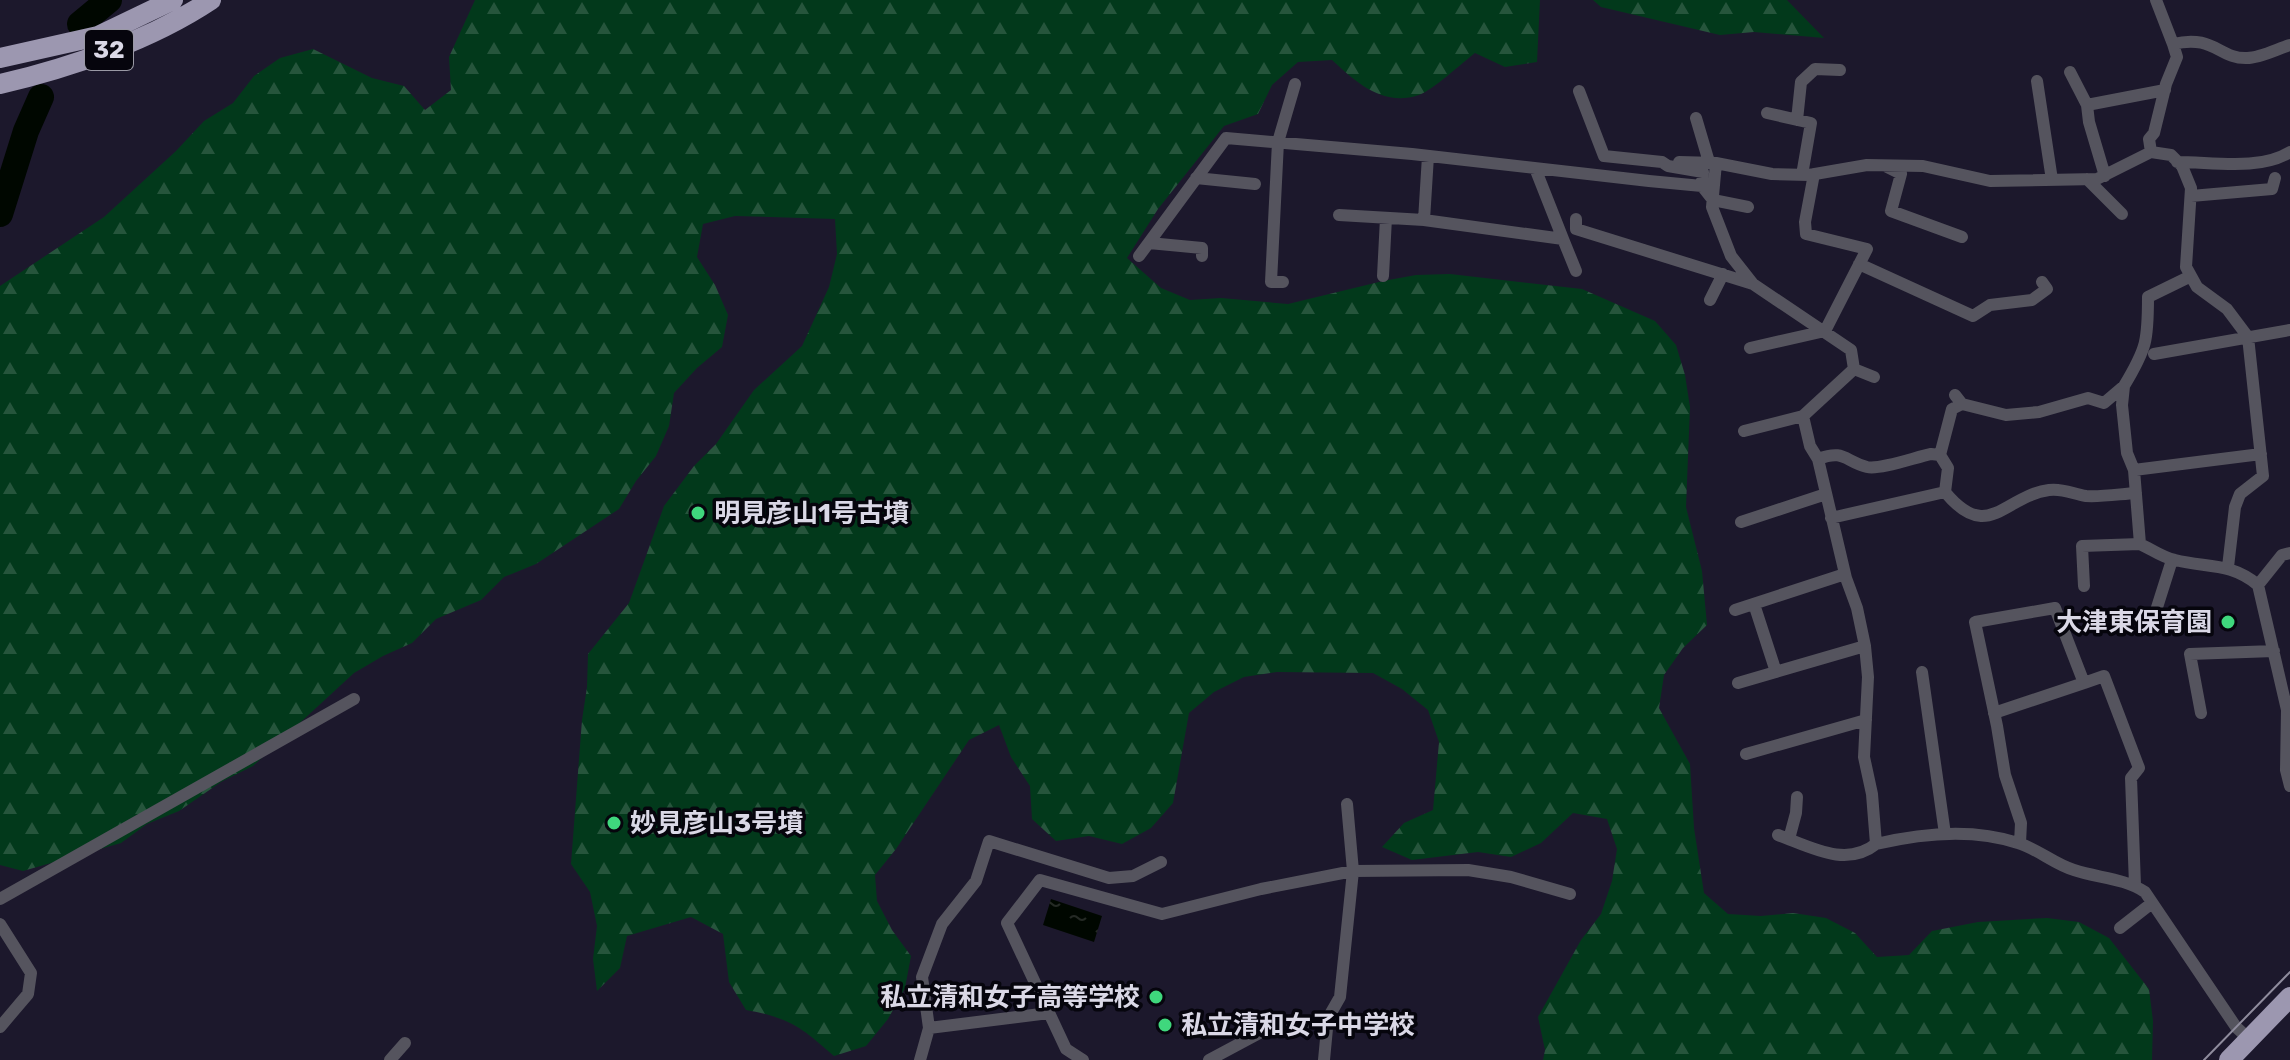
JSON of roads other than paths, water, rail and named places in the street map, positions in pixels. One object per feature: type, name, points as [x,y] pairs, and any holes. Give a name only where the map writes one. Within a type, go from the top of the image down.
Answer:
[{"type":"highway","name":"32","points":[[0,58],[98,36],[173,0]]},
{"type":"highway","name":"32","points":[[0,84],[28,78],[102,53],[188,15],[211,0]]},
{"type":"highway","points":[[2229,1060],[2290,997]]},
{"type":"street","points":[[2151,152],[2149,139],[2154,133],[2177,57],[2156,0]]},
{"type":"street","points":[[2173,44],[2189,40],[2208,42],[2246,59],[2290,45]]},
{"type":"street","points":[[1797,120],[1801,82],[1815,69],[1840,70]]},
{"type":"street","points":[[2070,72],[2087,105],[2105,176]]},
{"type":"street","points":[[2037,81],[2052,180]]},
{"type":"street","points":[[1283,282],[1271,282],[1278,142],[1295,84]]},
{"type":"street","points":[[2087,105],[2165,90]]},
{"type":"street","points":[[1579,91],[1604,156],[1662,162],[1712,162],[1772,174],[1808,174],[1867,165],[1923,166],[1990,181],[2087,179],[2105,176],[2151,152],[2171,155],[2191,188],[2186,267],[2197,287],[2227,309],[2248,337],[2263,476],[2240,494],[2235,507],[2228,567]]},
{"type":"street","points":[[1767,113],[1811,123],[1806,234],[1867,249],[1825,331]]},
{"type":"street","points":[[1696,118],[1712,162],[1712,207],[1731,256],[1753,284],[1851,350],[1854,369]]},
{"type":"street","points":[[1139,256],[1226,138],[1702,186]]},
{"type":"street","points":[[2177,162],[2257,163],[2290,152]]},
{"type":"street","points":[[1424,220],[1428,156]]},
{"type":"street","points":[[1662,162],[1668,166],[1703,172],[1702,186],[1713,200],[1748,207]]},
{"type":"street","points":[[1884,165],[1901,174],[1891,211],[1962,237]]},
{"type":"street","points":[[1535,168],[1576,271]]},
{"type":"street","points":[[1196,178],[1255,184]]},
{"type":"street","points":[[2191,196],[2272,189],[2275,178]]},
{"type":"street","points":[[2087,179],[2122,214]]},
{"type":"street","points":[[1339,215],[1424,220],[1563,239]]},
{"type":"street","points":[[1383,276],[1386,218]]},
{"type":"street","points":[[1576,219],[1576,229],[1753,284]]},
{"type":"street","points":[[1149,243],[1202,248],[1202,256]]},
{"type":"street","points":[[1859,264],[1973,316],[1990,305],[2032,300],[2047,289],[2042,282]]},
{"type":"street","points":[[1710,300],[1723,274]]},
{"type":"street","points":[[2136,493],[2085,496],[2065,489],[2046,490],[1989,517],[1974,516],[1961,510],[1945,492],[1948,468],[1940,455],[1952,409],[1959,399],[2006,415],[2039,412],[2088,398],[2104,403],[2124,386],[2142,356],[2148,335],[2148,297],[2191,276]]},
{"type":"street","points":[[2154,354],[2290,330]]},
{"type":"street","points":[[1750,348],[1825,331]]},
{"type":"street","points":[[1854,369],[1874,377]]},
{"type":"street","points":[[1744,431],[1803,416],[1854,369]]},
{"type":"street","points":[[2124,386],[2122,405],[2127,453],[2134,470],[2140,544]]},
{"type":"street","points":[[1803,416],[1810,446],[1818,459],[1865,646],[1868,677],[1864,757],[1872,794],[1876,844]]},
{"type":"street","points":[[1818,459],[1831,454],[1843,455],[1867,467],[1931,454],[1940,455]]},
{"type":"street","points":[[2134,470],[2261,454]]},
{"type":"street","points":[[1831,518],[1945,492]]},
{"type":"street","points":[[1741,522],[1826,494]]},
{"type":"street","points":[[2084,586],[2082,546],[2140,544],[2172,560],[2228,567],[2244,573],[2258,585],[2287,710],[2286,770],[2290,786]]},
{"type":"street","points":[[2258,585],[2282,555],[2290,553]]},
{"type":"street","points":[[2153,620],[2172,560]]},
{"type":"street","points":[[1735,610],[1845,574]]},
{"type":"street","points":[[1754,604],[1776,672]]},
{"type":"street","points":[[2020,843],[2021,823],[2005,775],[1975,622],[2055,608],[2084,683]]},
{"type":"street","points":[[1738,683],[1865,646]]},
{"type":"street","points":[[2201,713],[2190,654],[2274,651]]},
{"type":"street","points":[[1922,672],[1945,834]]},
{"type":"street","points":[[1994,713],[2104,676],[2139,768],[2131,778],[2135,885]]},
{"type":"street","points":[[0,899],[354,699]]},
{"type":"street","points":[[1746,754],[1866,720]]},
{"type":"street","points":[[1797,797],[1796,813],[1784,837],[1839,857],[1864,854],[1876,844],[1916,835],[1999,838],[2020,843],[2074,870],[2135,885],[2145,892],[2236,1027],[2249,1039]]},
{"type":"street","points":[[1324,1060],[1328,1018],[1340,997],[1353,871],[1347,804]]},
{"type":"street","points":[[920,1060],[929,1028],[922,977],[942,924],[976,881],[989,841],[1109,878],[1133,876],[1161,862]]},
{"type":"street","points":[[1083,1060],[1066,1049],[1007,923],[1040,880],[1162,914],[1261,889],[1353,871],[1468,870],[1511,877],[1570,894]]},
{"type":"street","points":[[2120,928],[2152,903]]},
{"type":"street","points":[[0,924],[31,973],[28,994],[0,1027]]},
{"type":"street","points":[[929,1028],[1049,1013]]},
{"type":"street","points":[[1209,1060],[1267,1029],[1328,1018]]},
{"type":"street","points":[[390,1060],[405,1043]]},
{"type":"water","points":[[1051,899],[1102,916],[1094,942],[1043,925]]},
{"type":"waterway","points":[[80,24],[109,0]]},
{"type":"waterway","points":[[0,214],[26,131],[41,97]]},
{"type":"tram line","points":[[2204,1060],[2290,972]]},
{"type":"place","name":"明見彦山1号古墳","points":[[698,513]]},
{"type":"place","name":"大津東保育園","points":[[2228,622]]},
{"type":"place","name":"妙見彦山3号墳","points":[[614,823]]},
{"type":"place","name":"私立清和女子高等学校","points":[[1156,997]]},
{"type":"place","name":"私立清和女子中学校","points":[[1165,1025]]}]
